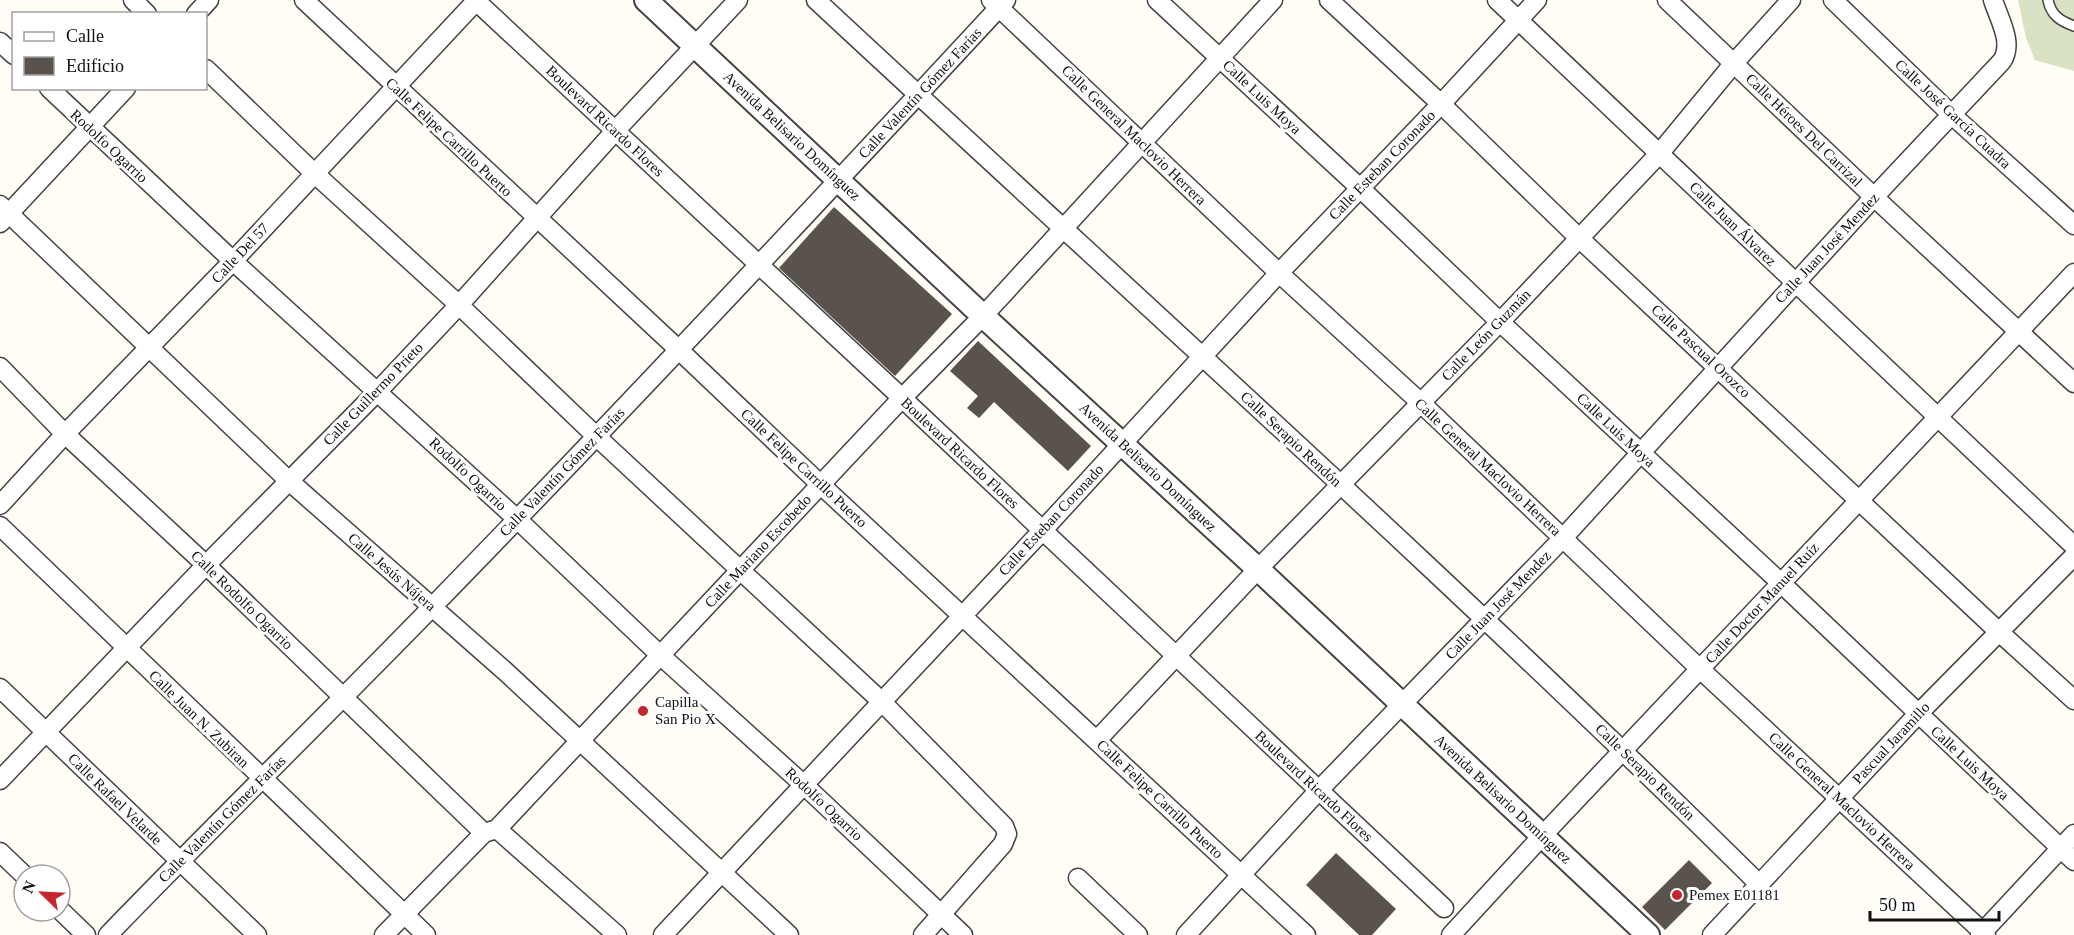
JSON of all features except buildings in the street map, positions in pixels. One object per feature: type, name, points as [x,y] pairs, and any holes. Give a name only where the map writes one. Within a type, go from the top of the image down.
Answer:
[{"type":"street","points":[[133,0],[145,12]]},
{"type":"street","points":[[198,12],[209,0]]},
{"type":"street","name":"Calle Felipe Carrillo Puerto","points":[[304,0],[1306,935]]},
{"type":"street","name":"Calle Del 57","points":[[0,505],[65,434],[233,261],[476,0]]},
{"type":"street","name":"Boulevard Ricardo Flores","points":[[476,0],[1444,908]]},
{"type":"street","name":"Avenida Belisario Domínguez","points":[[646,0],[1648,935]]},
{"type":"street","name":"Calle Guillermo Prieto","points":[[0,780],[288,480],[378,391],[459,305],[615,130],[738,0]]},
{"type":"street","name":"Calle Serapio Rendón","points":[[816,0],[1203,355],[1623,750],[1759,884]]},
{"type":"street","name":"Calle Luis Moya","points":[[1157,0],[1781,583],[2074,861]]},
{"type":"street","name":"Calle Mariano Escobedo","points":[[384,935],[580,740],[902,398],[983,316],[1273,0]]},
{"type":"street","name":"Calle Pascual Orozco","points":[[1329,0],[1998,632],[2074,700]]},
{"type":"street","name":"Calle Juan Álvarez","points":[[1497,0],[2074,546]]},
{"type":"street","name":"Calle Esteban Coronado","points":[[663,935],[1042,531],[1279,273],[1537,0]]},
{"type":"street","name":"Calle Héroes Del Carrizal","points":[[1667,0],[2074,383]]},
{"type":"street","name":"Calle León Guzmán","points":[[1097,740],[1258,569],[1500,322],[1659,154],[1734,63],[1791,0]]},
{"type":"street","name":"Calle José García Cuadra","points":[[1833,0],[1952,115],[2074,225]]},
{"type":"street","name":"Calle Juan José Mendez","points":[[1186,935],[1319,790],[1563,538],[1874,197],[2002,61],[2006,56],[2007,43],[1993,0]]},
{"type":"street","name":"Calle Valentín Gómez Farías","points":[[108,935],[432,608],[597,437],[840,180],[998,2]]},
{"type":"street","name":"Calle General Maclovio Herrera","points":[[998,2],[1279,273],[1421,403],[1983,934]]},
{"type":"street","points":[[0,42],[12,53]]},
{"type":"street","points":[[207,70],[314,173],[459,305],[597,437],[881,701],[1004,826],[1007,834],[1003,844],[923,935]]},
{"type":"street","name":"Rodolfo Ogarrio","points":[[51,90],[233,261],[517,519],[660,655],[804,785],[963,935]]},
{"type":"street","points":[[3,214],[124,90]]},
{"type":"street","name":"Calle Jesús Nájera","points":[[3,214],[288,480],[506,672],[789,935]]},
{"type":"street","name":"Calle Doctor Manuel Ruíz","points":[[1462,931],[1543,835],[2074,273]]},
{"type":"street","name":"Calle Rodolfo Ogarrio","points":[[0,367],[65,434],[206,565],[342,698],[491,831],[617,935]]},
{"type":"street","name":"Calle Juan N. Zubiran","points":[[0,526],[426,935]]},
{"type":"street","name":"Pascual Jaramillo","points":[[1712,935],[1918,714],[2074,556]]},
{"type":"street","name":"Calle Rafael Velarde","points":[[0,688],[257,935]]},
{"type":"street","points":[[1983,934],[2074,834]]},
{"type":"street","points":[[0,852],[12,864]]},
{"type":"street","points":[[1078,878],[1138,935]]},
{"type":"street","points":[[72,922],[86,935]]},
{"type":"lane","points":[[2048,0],[2049,7],[2059,20],[2074,26]]},
{"type":"green space","points":[[2018,0],[2074,0],[2074,71],[2035,60],[2026,38]]},
{"type":"place","name":"Capilla San Pio X","points":[[643,711]]},
{"type":"place","name":"Pemex E01181","points":[[1677,895]]}]
